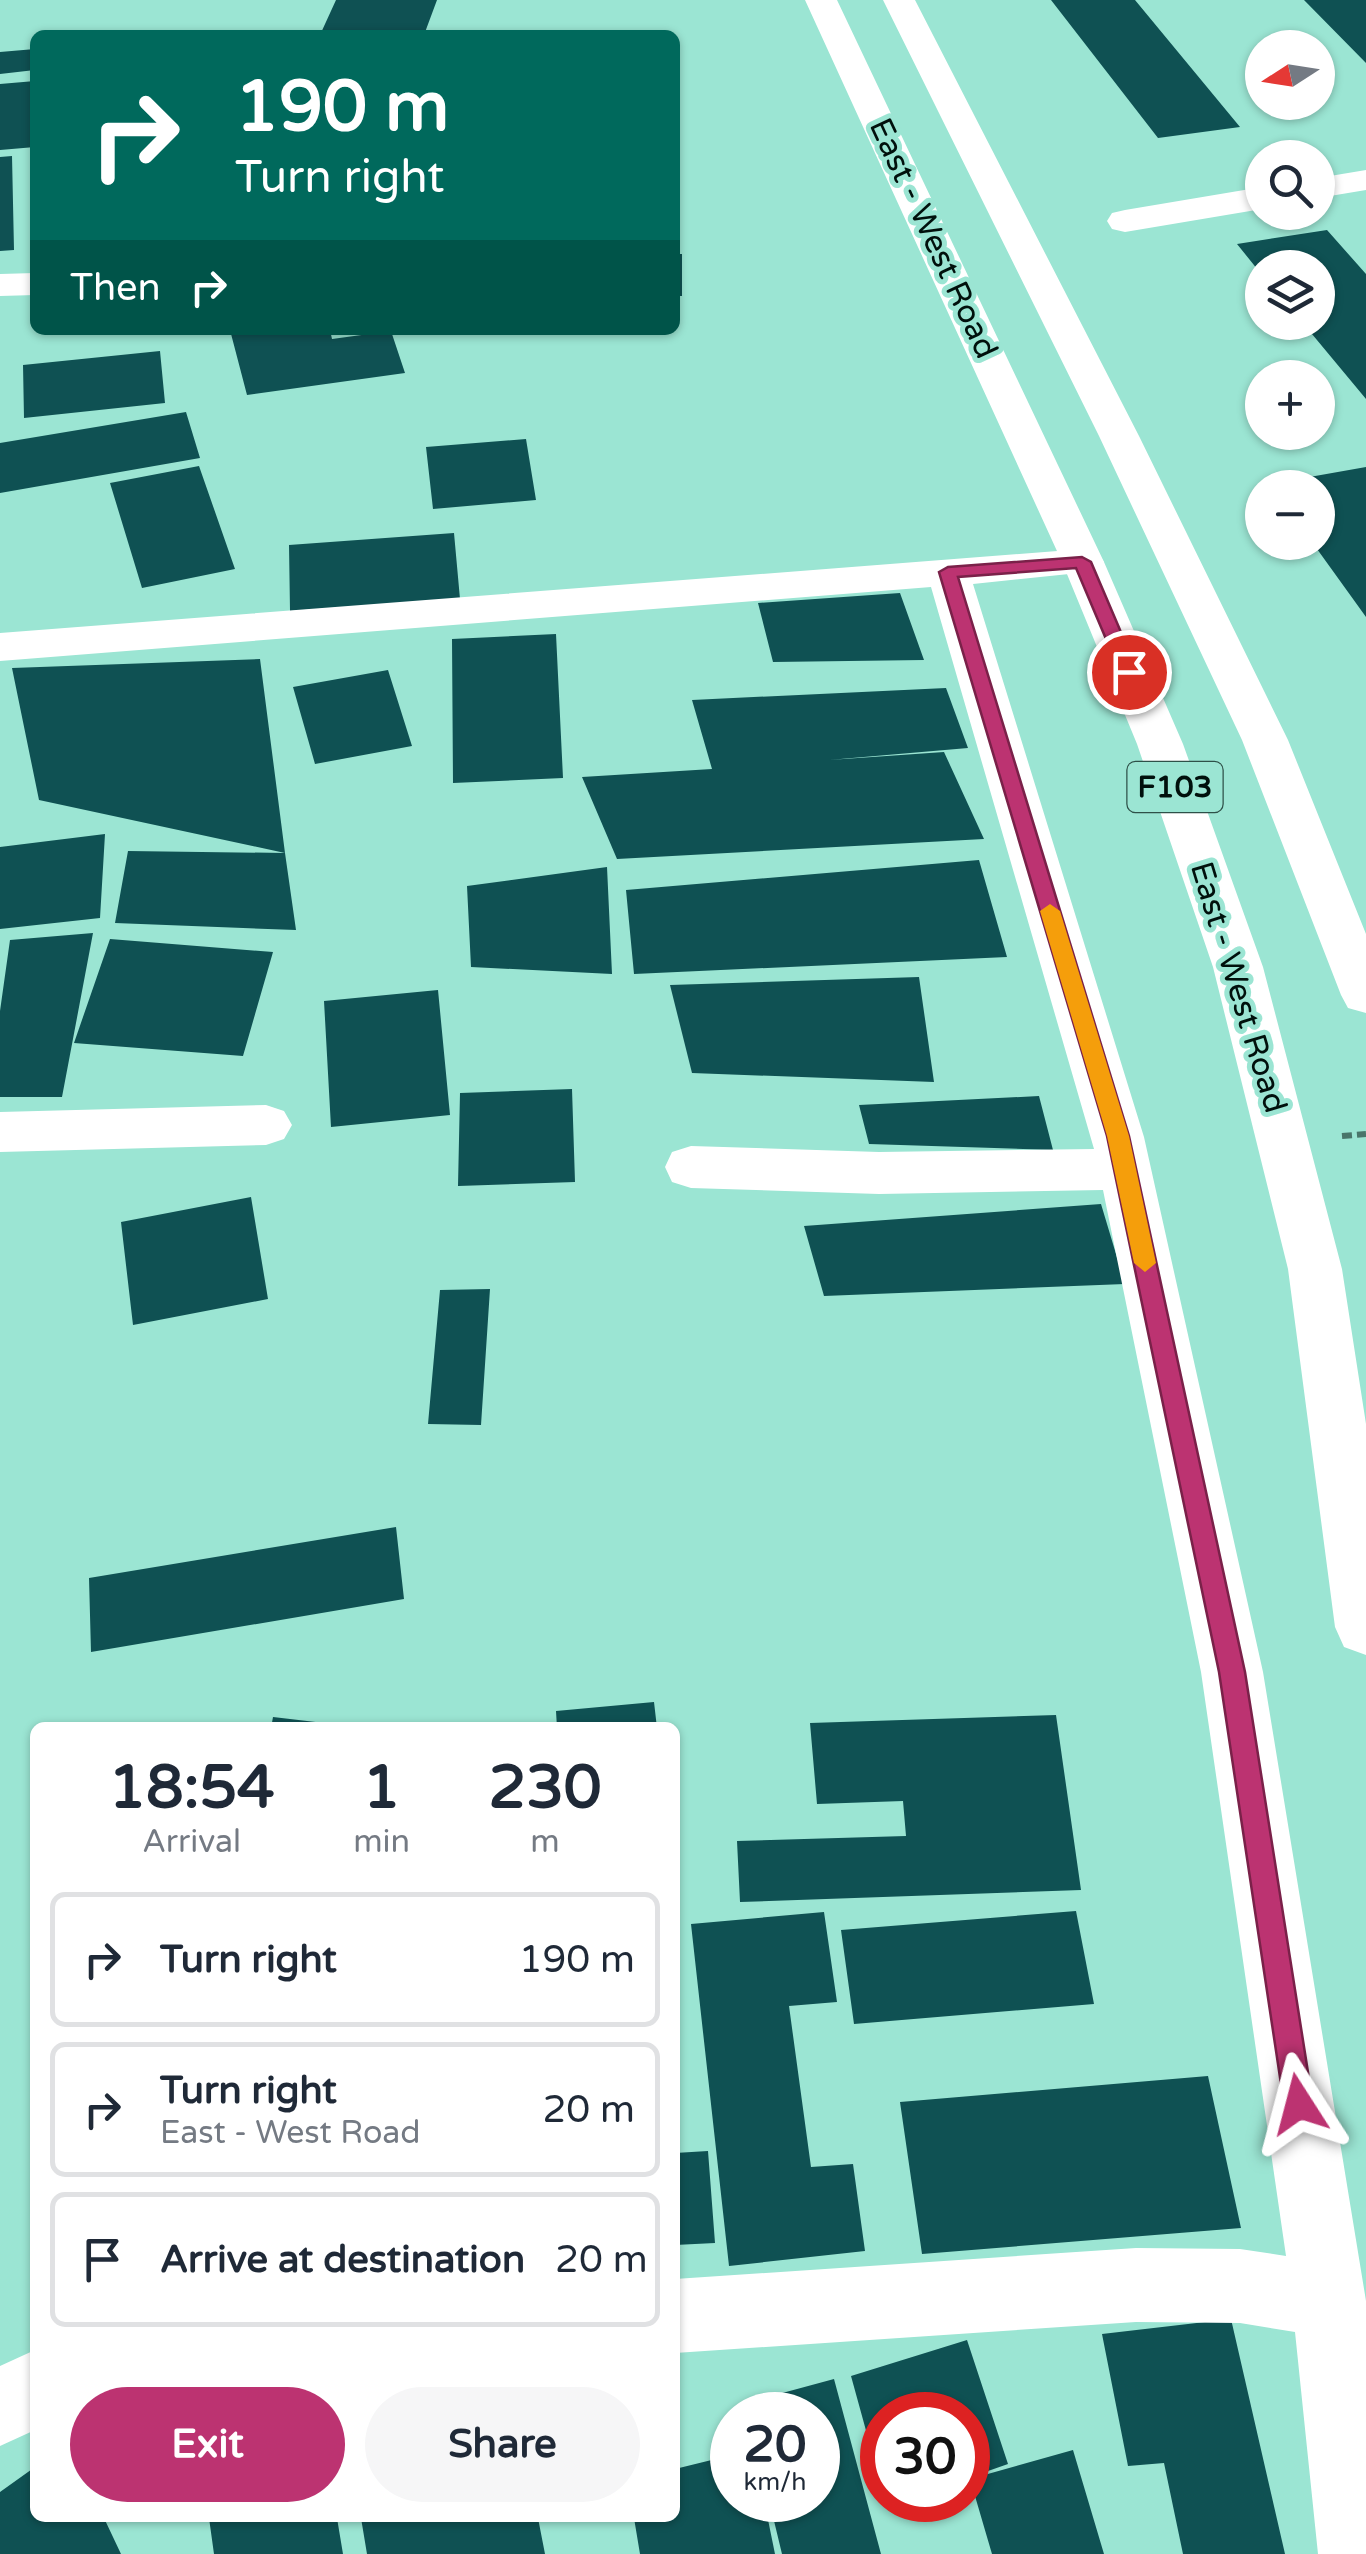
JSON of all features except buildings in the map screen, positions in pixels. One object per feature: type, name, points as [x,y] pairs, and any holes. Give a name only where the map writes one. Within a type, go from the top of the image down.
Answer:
[{"type":"main road","name":"East - West Road","points":[[822,0],[1082,562],[1160,744],[1238,968],[1316,1269],[1366,1626]]},
{"type":"main road","name":"F103","points":[[899,0],[1119,436],[1265,740],[1366,995]]},
{"type":"main road","points":[[1335,185],[1366,180]]},
{"type":"main road","points":[[1126,222],[1245,201]]},
{"type":"main road","points":[[0,285],[30,284]]},
{"type":"main road","points":[[0,647],[1082,562]]},
{"type":"main road","points":[[948,572],[1125,1168],[1232,1672],[1329,2300],[1357,2554]]},
{"type":"main road","points":[[0,1132],[266,1124]]},
{"type":"main road","points":[[690,1166],[879,1173],[1125,1168]]},
{"type":"main road","points":[[1316,1269],[1366,1498]]},
{"type":"main road","points":[[680,2316],[1136,2285],[1240,2286],[1329,2300]]},
{"type":"main road","points":[[0,2408],[30,2391]]},
{"type":"slow traffic","points":[[1050,911],[1118,1136],[1145,1263]]},
{"type":"route","points":[[1129,672],[1082,562],[948,572],[1118,1136],[1232,1672],[1299,2104]]}]
